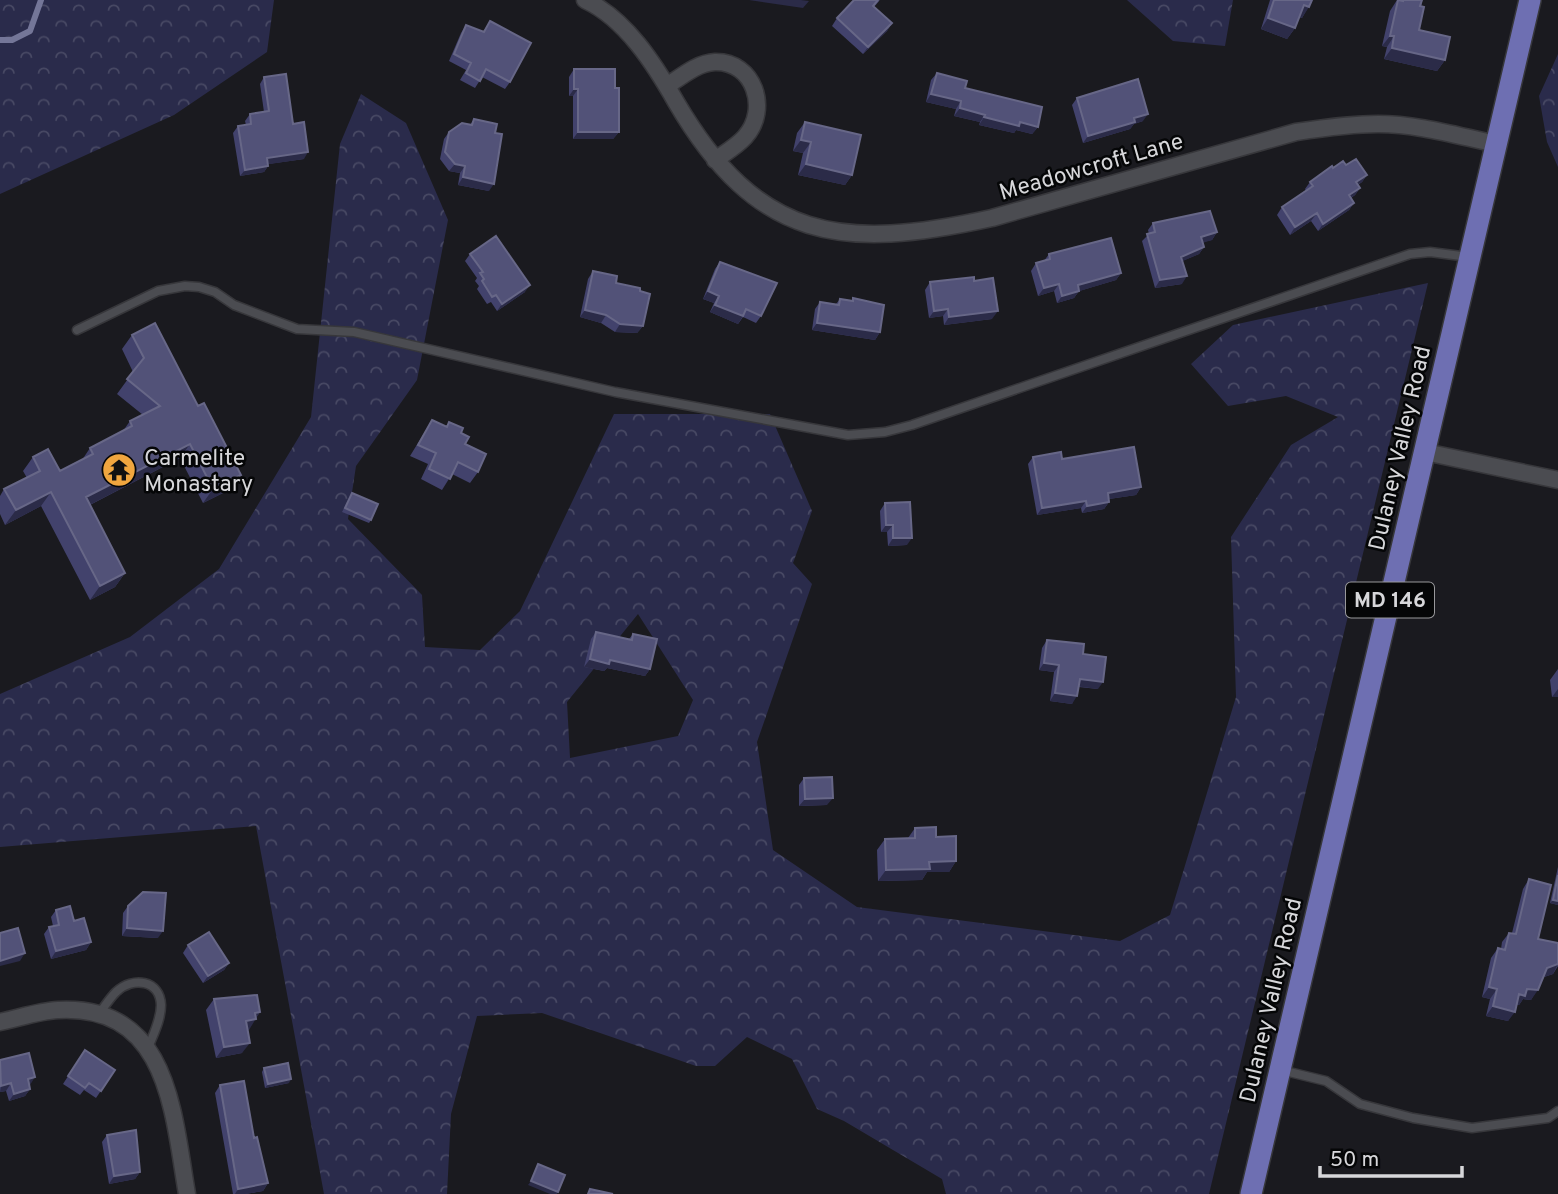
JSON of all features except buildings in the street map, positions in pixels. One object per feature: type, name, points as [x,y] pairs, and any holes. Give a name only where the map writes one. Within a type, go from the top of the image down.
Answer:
[{"type":"main road","name":"Dulaney Valley Road","points":[[1251,1194],[1530,0]]},
{"type":"street","name":"Meadowcroft Lane","points":[[585,0],[618,23],[667,86],[715,160],[741,188],[767,208],[797,222],[837,231],[903,234],[992,218],[1296,132],[1379,124],[1418,128],[1497,144]]},
{"type":"street","points":[[667,86],[698,65],[715,62],[733,65],[754,86],[759,103],[755,119],[746,136],[715,160]]},
{"type":"street","points":[[1425,452],[1558,480]]},
{"type":"street","points":[[0,1023],[55,1010],[99,1014],[134,1032],[148,1048],[161,1071],[171,1100],[187,1194]]},
{"type":"lane","points":[[77,330],[158,291],[185,286],[199,287],[234,305],[297,330],[354,332],[615,392],[848,435],[886,432],[912,425],[1410,254],[1430,252],[1472,257]]},
{"type":"lane","points":[[99,1014],[125,986],[135,982],[153,986],[159,993],[160,1016],[148,1048]]},
{"type":"lane","points":[[1281,1070],[1326,1081],[1360,1104],[1472,1128],[1548,1118],[1558,1111]]},
{"type":"green space","points":[[0,0],[274,0],[267,52],[174,115],[0,194]]},
{"type":"green space","points":[[1127,0],[1233,0],[1225,46],[1173,41]]},
{"type":"green space","points":[[1558,54],[1558,167],[1547,142],[1539,96]]},
{"type":"green space","points":[[361,94],[406,123],[448,220],[417,380],[356,466],[348,519],[422,595],[425,647],[480,650],[520,611],[614,414],[770,414],[812,511],[793,563],[812,584],[757,742],[773,850],[857,907],[1120,941],[1170,915],[1236,697],[1231,537],[1291,445],[1338,417],[1286,396],[1228,406],[1191,364],[1233,325],[1428,283],[1209,1194],[946,1194],[942,1179],[844,1121],[817,1109],[792,1059],[747,1037],[715,1066],[696,1066],[542,1013],[477,1016],[451,1114],[447,1194],[324,1194],[256,826],[0,847],[0,694],[130,637],[219,569],[311,417],[340,144]],"holes":[[[638,614],[693,700],[678,736],[570,758],[567,702]]]},
{"type":"waterway","points":[[0,40],[12,40],[30,31],[41,0]]},
{"type":"place","name":"Carmelite Monastary","points":[[119,470]]}]
